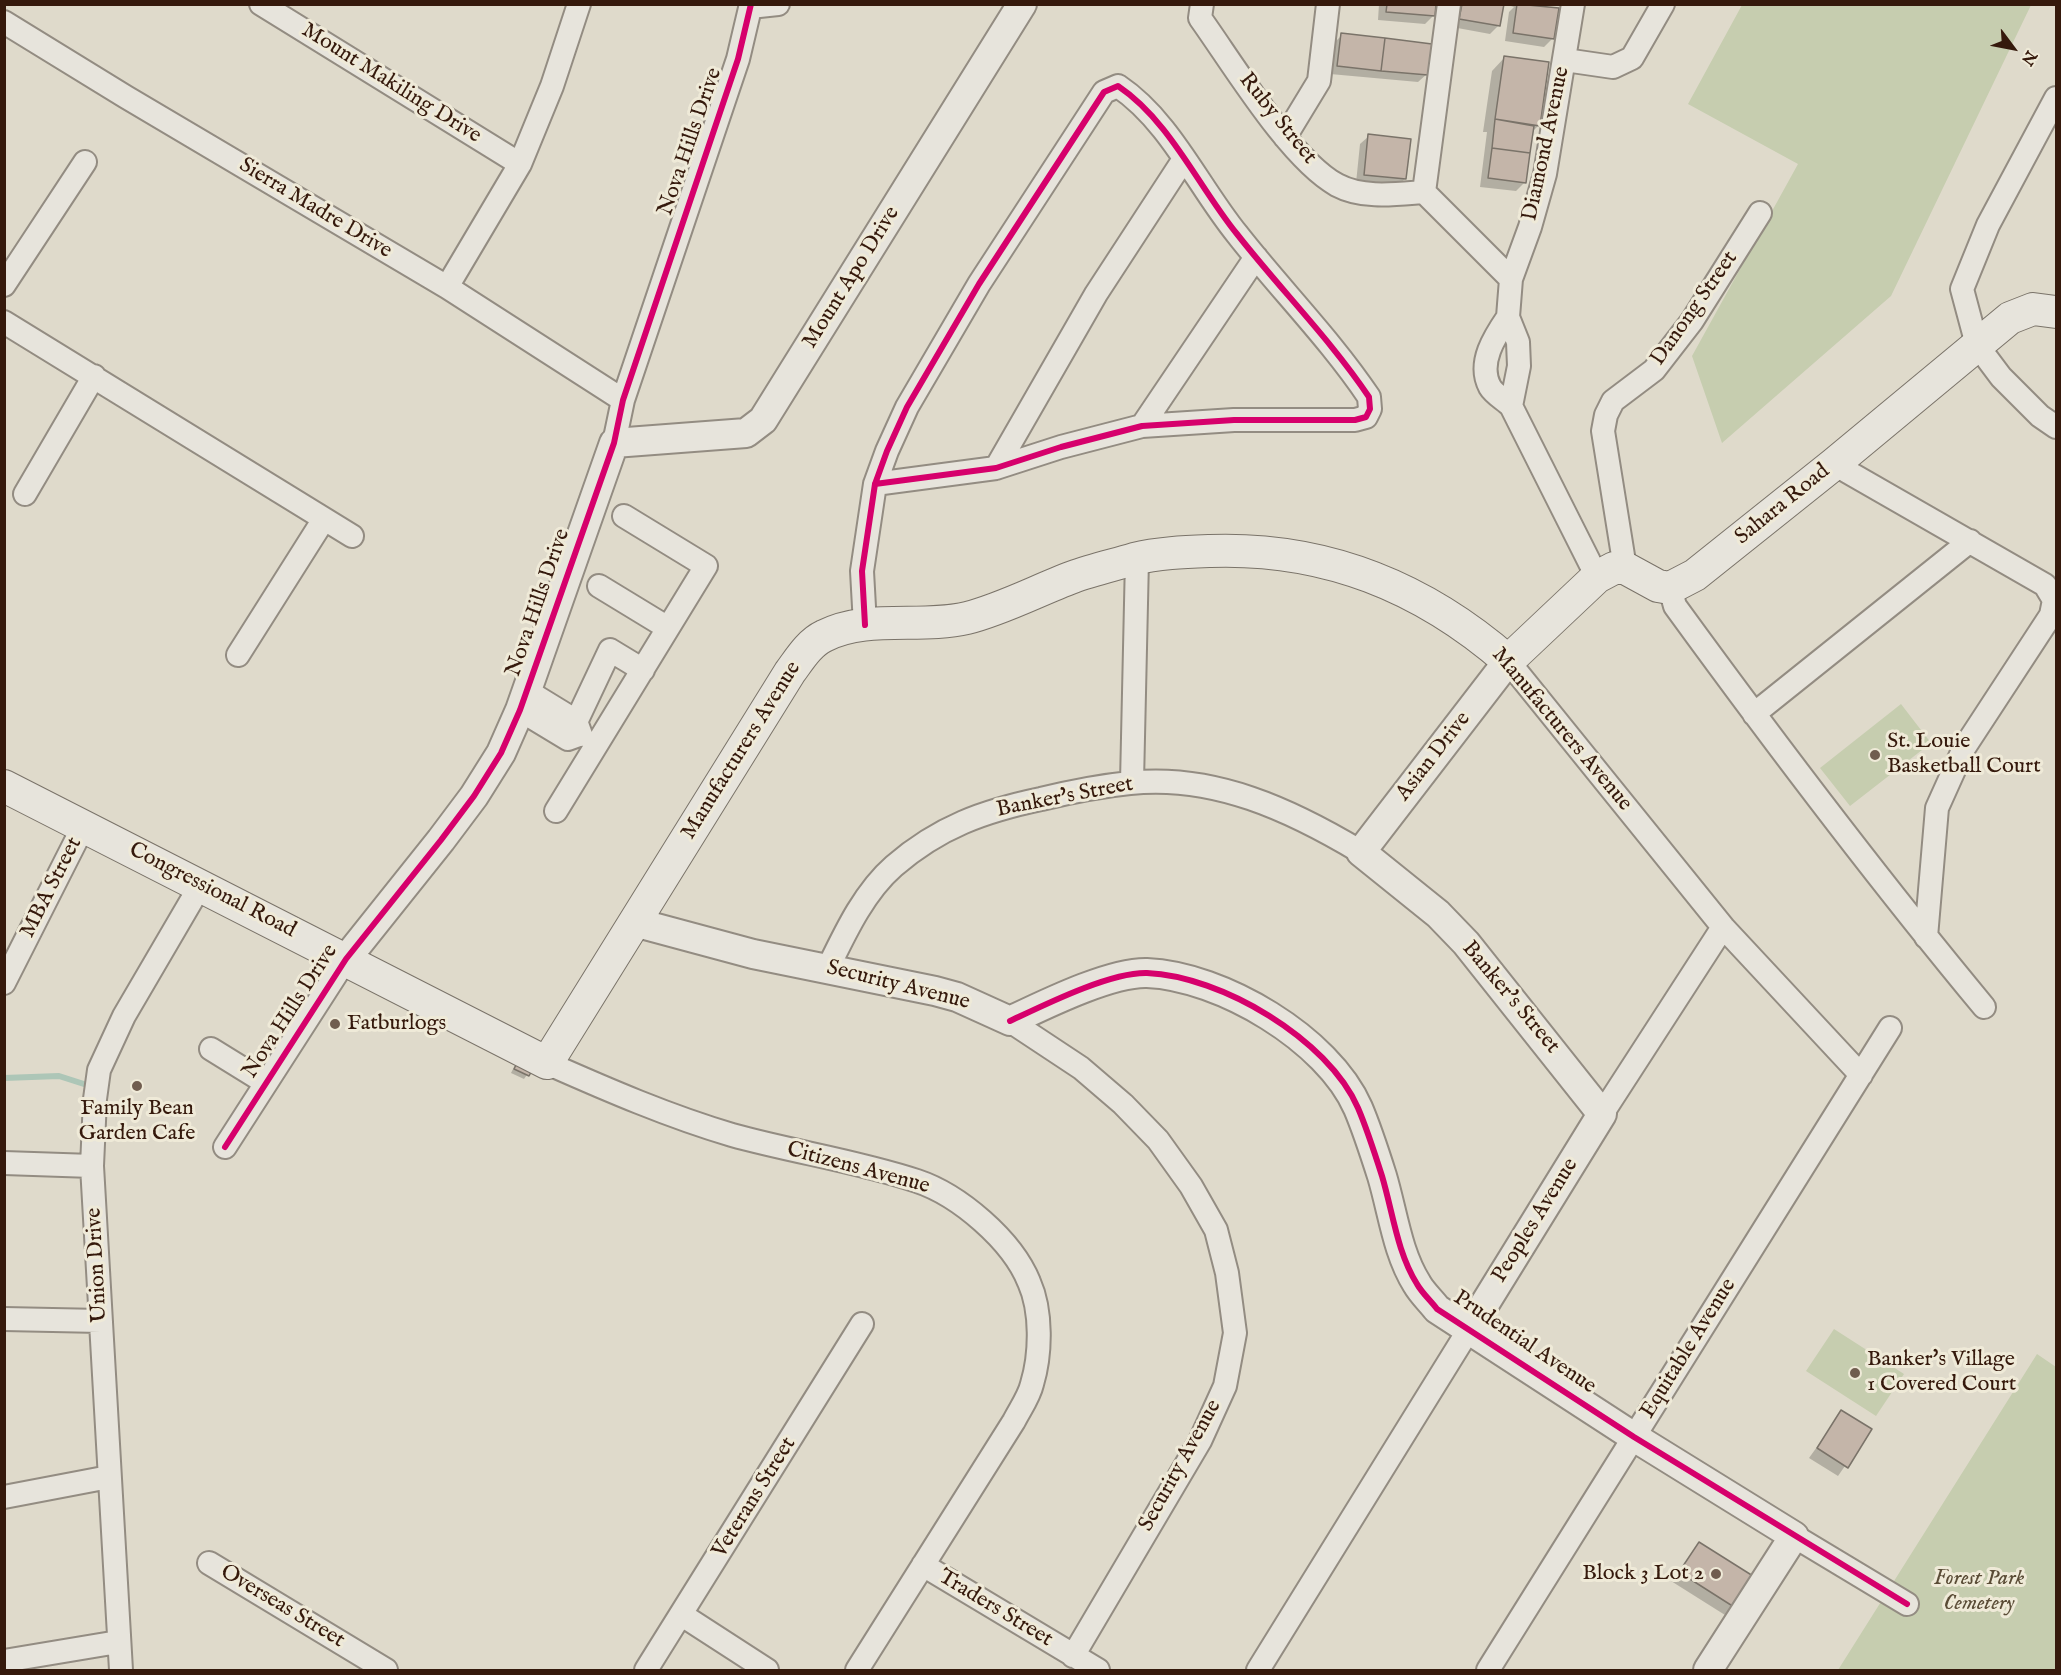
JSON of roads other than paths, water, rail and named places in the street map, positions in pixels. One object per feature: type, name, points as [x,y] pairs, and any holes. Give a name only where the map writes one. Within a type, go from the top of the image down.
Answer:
[{"type":"main road","name":"Sahara Road","points":[[1670,588],[1695,574],[1834,464],[2010,318],[2032,309],[2056,312]]},
{"type":"main road","name":"Manufacturers Avenue","points":[[547,1063],[804,653],[822,637],[866,625],[967,618],[1076,576],[1137,559],[1181,552],[1234,550],[1290,554],[1345,566],[1398,586],[1441,610],[1479,636],[1508,661]]},
{"type":"main road","points":[[1508,661],[1611,573],[1670,588]]},
{"type":"main road","name":"Congressional Road","points":[[4,786],[547,1063]]},
{"type":"street","name":"Mount Makiling Drive","points":[[261,4],[520,164]]},
{"type":"street","points":[[447,287],[520,164],[552,86],[579,4]]},
{"type":"street","points":[[751,6],[777,4]]},
{"type":"street","name":"Mount Apo Drive","points":[[614,443],[746,433],[763,420],[1022,4]]},
{"type":"street","name":"Ruby Street","points":[[1202,4],[1200,18],[1285,137],[1311,164],[1338,186],[1381,196],[1424,192]]},
{"type":"street","points":[[1285,137],[1319,81],[1328,4]]},
{"type":"street","points":[[1449,4],[1424,192],[1511,279]]},
{"type":"street","name":"Diamond Avenue","points":[[1511,406],[1519,366],[1518,342],[1508,317],[1511,279],[1530,227],[1545,174],[1573,4]]},
{"type":"street","points":[[1565,60],[1613,67],[1632,58],[1663,4]]},
{"type":"street","name":"Nova Hills Drive","points":[[225,1147],[346,959],[474,796],[501,753],[524,700],[614,443],[623,400],[738,59],[751,6]]},
{"type":"street","name":"Sierra Madre Drive","points":[[4,22],[126,98],[447,287],[623,400]]},
{"type":"street","points":[[866,625],[862,571],[875,484],[913,397],[985,274],[1104,92],[1118,86],[1137,99],[1256,257],[1357,379],[1369,397],[1370,409],[1366,417],[1355,420],[1234,420],[1142,426],[1061,447],[996,468],[875,484]]},
{"type":"street","points":[[2056,98],[1988,225],[1962,289],[1977,345],[2001,377],[2040,416],[2056,427]]},
{"type":"street","points":[[996,468],[1096,294],[1184,159]]},
{"type":"street","points":[[4,285],[85,162]]},
{"type":"street","name":"Danong Street","points":[[1611,573],[1603,431],[1606,415],[1613,401],[1654,370],[1692,321],[1760,213]]},
{"type":"street","points":[[1142,426],[1256,257]]},
{"type":"street","name":"Diamond Avenue","points":[[1508,317],[1491,342],[1487,365],[1490,387],[1511,406],[1611,573]]},
{"type":"street","points":[[4,322],[352,536]]},
{"type":"street","points":[[25,494],[94,376]]},
{"type":"street","points":[[1834,464],[2045,585],[2054,600],[2051,615],[1964,748],[1937,808],[1926,937]]},
{"type":"street","points":[[580,735],[643,670],[706,566],[624,516]]},
{"type":"street","points":[[238,655],[324,519]]},
{"type":"street","points":[[1754,714],[1970,541]]},
{"type":"street","points":[[1132,782],[1137,559]]},
{"type":"street","points":[[599,586],[668,628]]},
{"type":"street","points":[[1670,588],[1675,606],[1754,714],[1926,937],[1984,1007]]},
{"type":"street","points":[[556,810],[610,650],[643,670]]},
{"type":"street","name":"Asian Drive","points":[[1361,852],[1508,661]]},
{"type":"street","name":"Manufacturers Avenue","points":[[1508,661],[1723,927],[1861,1076]]},
{"type":"street","points":[[524,700],[580,735]]},
{"type":"street","name":"Banker's Street","points":[[828,968],[863,902],[892,867],[931,837],[982,814],[1080,790],[1132,782],[1178,783],[1249,797],[1287,811],[1361,852],[1438,914],[1466,943],[1602,1114]]},
{"type":"street","name":"MBA Street","points":[[4,983],[84,825]]},
{"type":"street","name":"Union Drive","points":[[121,1671],[92,1166],[95,1099],[99,1070],[124,1016],[200,886]]},
{"type":"street","name":"Security Avenue","points":[[634,922],[701,942],[957,997],[1010,1021],[1082,1068],[1158,1140],[1178,1167],[1216,1230],[1227,1273],[1235,1333],[1225,1386],[1200,1441],[1073,1656]]},
{"type":"street","name":"Peoples Avenue","points":[[1258,1671],[1602,1114],[1723,927]]},
{"type":"street","name":"Prudential Avenue","points":[[1010,1021],[1112,980],[1146,973],[1193,981],[1237,998],[1288,1028],[1331,1067],[1357,1106],[1382,1176],[1400,1248],[1417,1285],[1437,1309],[1634,1437],[1907,1604]]},
{"type":"street","name":"Equitable Avenue","points":[[1488,1671],[1890,1028]]},
{"type":"street","points":[[211,1049],[266,1083]]},
{"type":"street","name":"Citizens Avenue","points":[[547,1063],[662,1113],[705,1127],[919,1181],[954,1199],[988,1227],[1015,1258],[1029,1282],[1037,1314],[1038,1346],[1032,1385],[1014,1421],[857,1671]]},
{"type":"street","points":[[4,1163],[92,1166]]},
{"type":"street","points":[[4,1319],[101,1321]]},
{"type":"street","name":"Veterans Street","points":[[646,1671],[862,1324]]},
{"type":"street","points":[[4,1497],[109,1478]]},
{"type":"street","points":[[1708,1671],[1794,1536]]},
{"type":"street","name":"Overseas Street","points":[[209,1563],[386,1671]]},
{"type":"street","name":"Traders Street","points":[[923,1565],[1098,1671]]},
{"type":"street","points":[[682,1615],[767,1671]]},
{"type":"street","points":[[4,1661],[118,1642]]},
{"type":"waterway","points":[[4,1078],[59,1076],[87,1085]]},
{"type":"place","name":"St. Louie Basketball Court","points":[[1875,755]]},
{"type":"place","name":"Fatburlogs","points":[[335,1024]]},
{"type":"place","name":"Family Bean Garden Cafe","points":[[137,1086]]},
{"type":"place","name":"Banker's Village 1 Covered Court","points":[[1855,1373]]},
{"type":"place","name":"Block 3 Lot 2","points":[[1716,1574]]},
{"type":"park label","name":"Forest Park Cemetery","points":[[1979,1592]]}]
